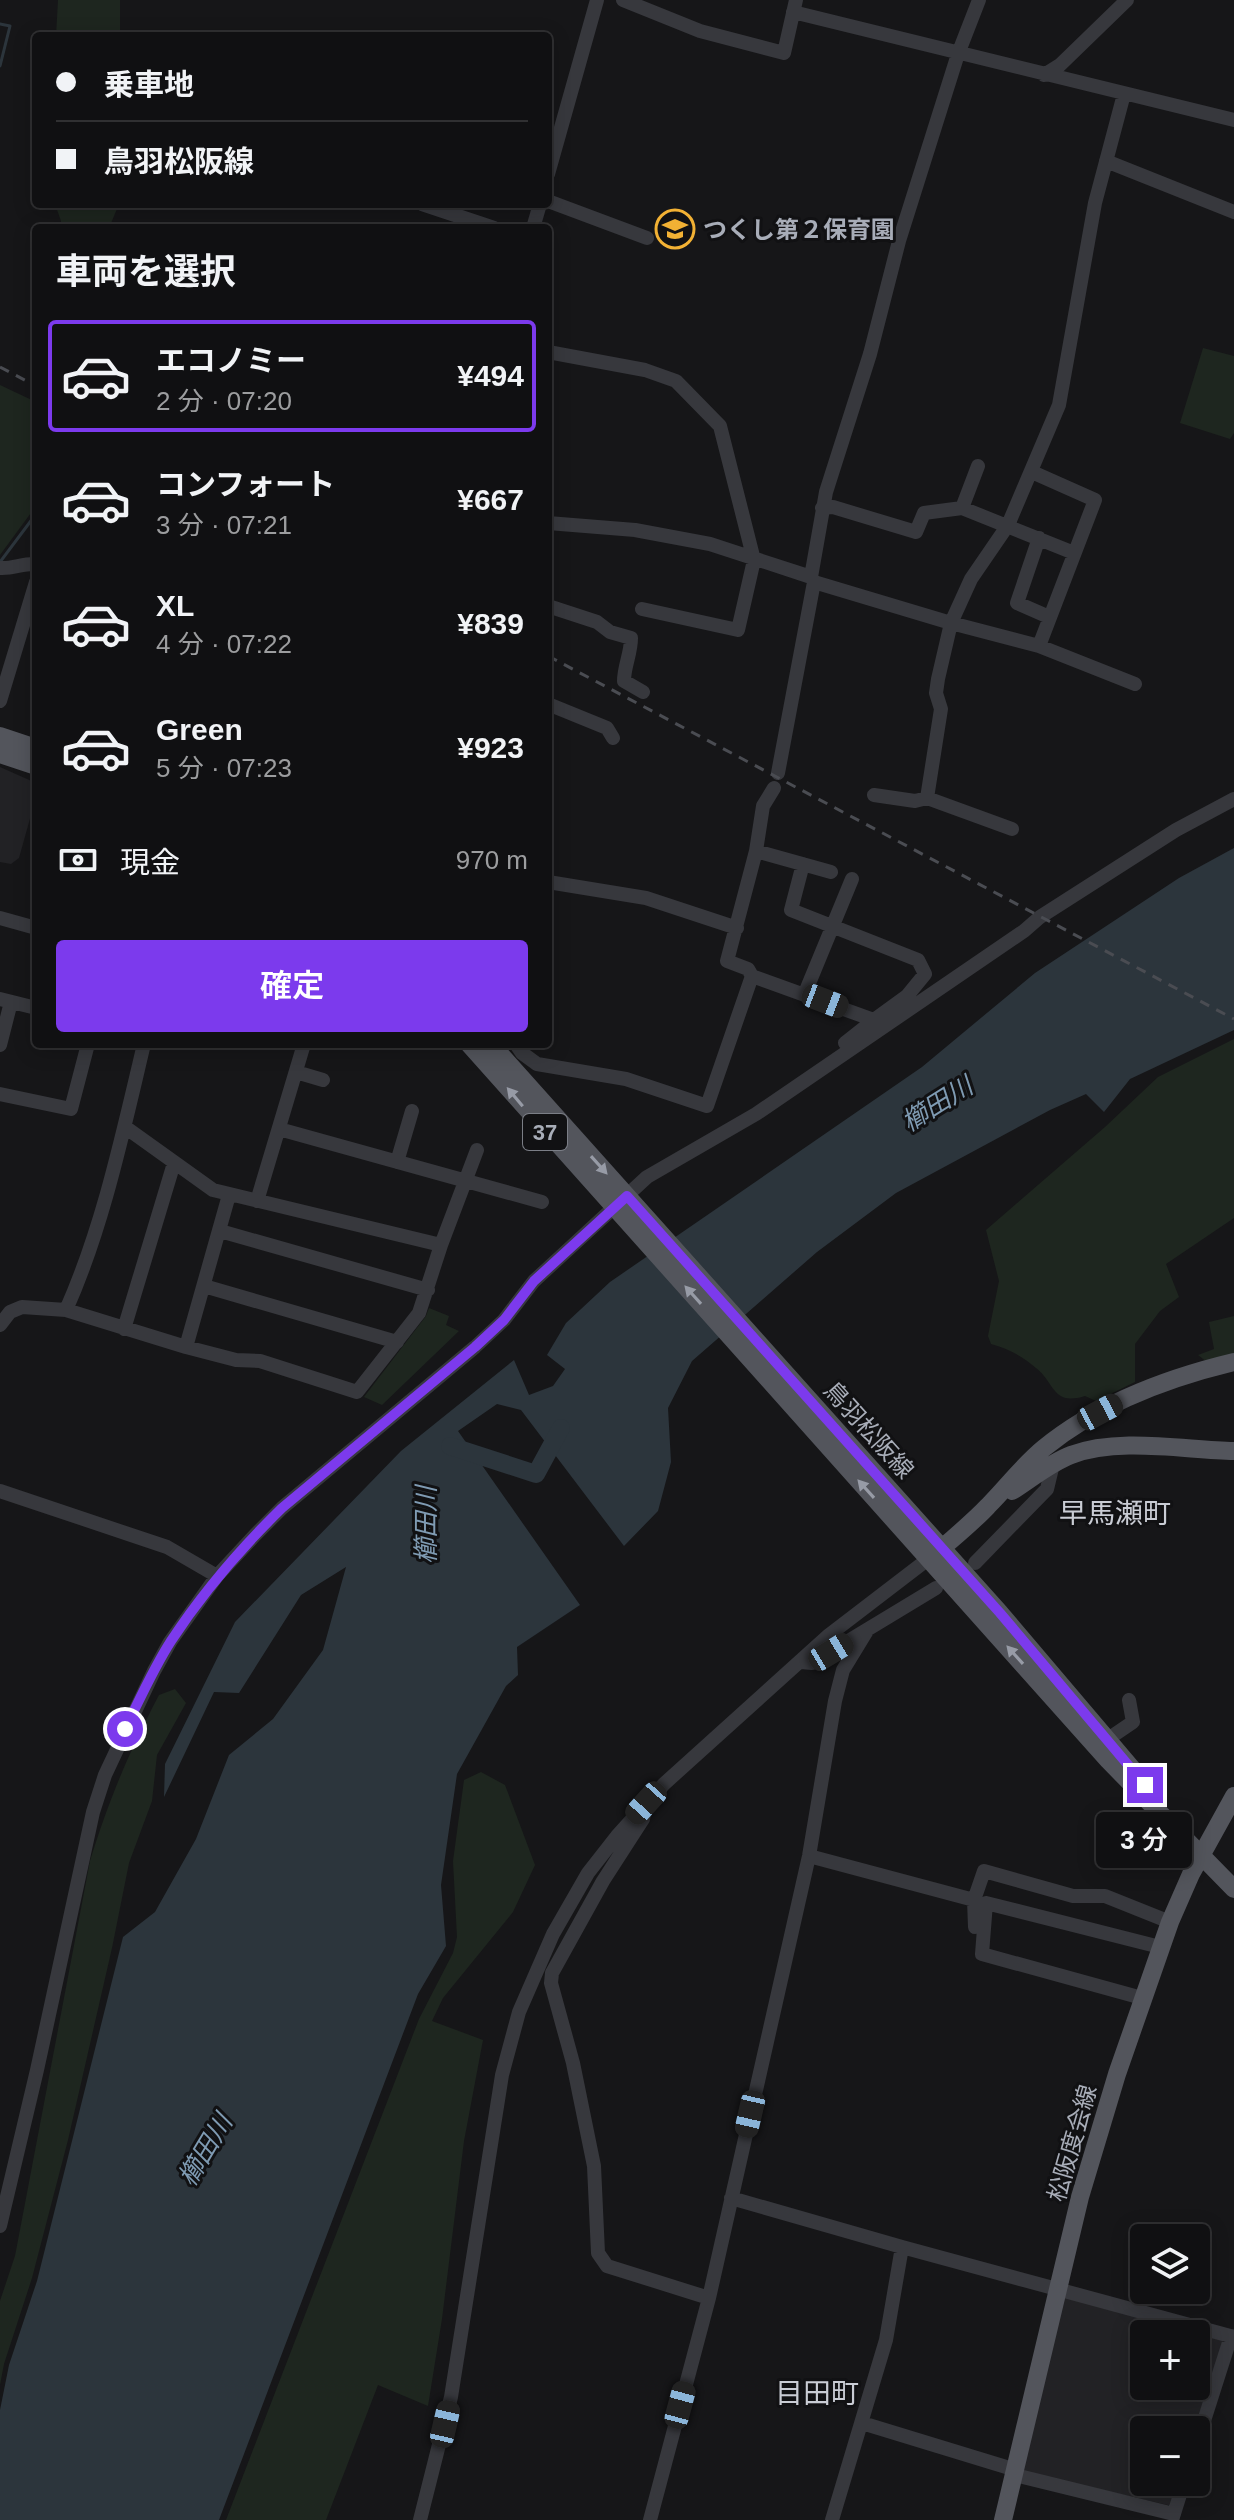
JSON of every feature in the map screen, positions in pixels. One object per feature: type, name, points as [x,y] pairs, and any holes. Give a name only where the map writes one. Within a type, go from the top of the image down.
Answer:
[{"type":"main road","points":[[0,736],[32,747]]},
{"type":"main road","points":[[0,754],[32,765]]},
{"type":"main road","name":"鳥羽松阪線","points":[[473,1048],[626,1207],[930,1547],[1108,1739],[1201,1856]]},
{"type":"main road","name":"鳥羽松阪線","points":[[494,1048],[626,1207]]},
{"type":"main road","points":[[986,1508],[1041,1451],[1066,1432],[1124,1399],[1234,1362]]},
{"type":"main road","points":[[930,1547],[1053,1464],[1080,1452],[1108,1448],[1168,1447],[1234,1451]]},
{"type":"main road","name":"鳥羽松阪線","points":[[930,1547],[1108,1760],[1234,1889]]},
{"type":"main road","name":"松阪度会線","points":[[1003,2520],[1091,2159],[1142,1998],[1170,1922],[1234,1796]]},
{"type":"street","points":[[552,160],[597,0]]},
{"type":"street","points":[[623,0],[700,31],[784,53],[794,6],[958,54],[1234,120]]},
{"type":"street","points":[[874,1020],[752,976],[748,969],[727,961],[756,851],[763,806],[776,780],[822,508],[870,354],[899,241],[958,54],[979,0]]},
{"type":"street","points":[[1044,75],[1060,65],[1127,0]]},
{"type":"street","points":[[927,798],[941,709],[936,693],[951,623],[971,579],[1008,525],[1054,419],[1064,382],[1095,203],[1124,94]]},
{"type":"street","points":[[1106,161],[1234,212]]},
{"type":"street","points":[[552,202],[647,238]]},
{"type":"street","points":[[434,208],[482,224]]},
{"type":"street","points":[[552,353],[645,370],[676,381],[720,426],[754,560],[738,630],[642,609]]},
{"type":"street","points":[[962,508],[978,466]]},
{"type":"street","points":[[1032,472],[1095,500],[1039,646]]},
{"type":"street","points":[[822,508],[833,507],[916,532],[924,513],[962,508],[1074,553]]},
{"type":"street","points":[[552,524],[635,530],[710,544],[951,623],[1039,646],[1135,684]]},
{"type":"street","points":[[1039,538],[1017,603],[1049,617]]},
{"type":"street","points":[[0,568],[13,569],[32,563]]},
{"type":"street","points":[[0,701],[32,595]]},
{"type":"street","points":[[552,607],[597,622],[610,632],[631,638],[631,655],[626,663],[624,681],[643,692]]},
{"type":"street","points":[[552,706],[607,728],[613,738]]},
{"type":"street","points":[[874,795],[915,801],[927,798],[1012,829]]},
{"type":"street","points":[[0,2226],[88,1832],[105,1775],[170,1642],[217,1576],[282,1508],[475,1347],[504,1320],[534,1281],[626,1207],[647,1177],[756,1114],[1046,913],[1176,830],[1234,799]]},
{"type":"street","points":[[756,851],[831,872]]},
{"type":"street","points":[[803,864],[791,910],[918,960],[925,974],[907,996],[834,1051],[828,1065]]},
{"type":"street","points":[[805,993],[852,879]]},
{"type":"street","points":[[552,883],[646,898],[737,928]]},
{"type":"street","points":[[0,918],[32,927]]},
{"type":"street","points":[[520,1048],[531,1061],[545,1067],[614,1076],[707,1106],[752,976]]},
{"type":"street","points":[[0,1045],[5,1000],[32,1007]]},
{"type":"street","points":[[0,1094],[71,1109],[87,1048]]},
{"type":"street","points":[[66,1310],[77,1284],[125,1127],[143,1048]]},
{"type":"street","points":[[257,1201],[303,1048]]},
{"type":"street","points":[[296,1072],[323,1080]]},
{"type":"street","points":[[397,1162],[412,1111]]},
{"type":"street","points":[[125,1127],[213,1190],[441,1245]]},
{"type":"street","points":[[279,1129],[542,1202]]},
{"type":"street","points":[[0,1325],[5,1310],[22,1307],[66,1310],[186,1347],[236,1360],[260,1361],[357,1392],[419,1313],[477,1150]]},
{"type":"street","points":[[124,1329],[174,1163]]},
{"type":"street","points":[[186,1347],[229,1195]]},
{"type":"street","points":[[220,1231],[428,1290]]},
{"type":"street","points":[[204,1286],[397,1342]]},
{"type":"street","points":[[975,1563],[1047,1489],[1053,1464]]},
{"type":"street","points":[[0,1491],[167,1547],[217,1576]]},
{"type":"street","points":[[420,2520],[451,2397],[502,2075],[519,2012],[553,1934],[588,1873],[646,1803],[930,1547]]},
{"type":"street","points":[[800,1662],[812,1663],[936,1588]]},
{"type":"street","points":[[650,2520],[709,2298],[809,1856],[835,1701],[843,1670],[868,1629]]},
{"type":"street","points":[[1108,1739],[1133,1722],[1129,1700]]},
{"type":"street","points":[[646,1803],[643,1819],[603,1881],[555,1966],[551,1983],[573,2063],[594,2166],[598,2253],[601,2260],[607,2266],[709,2298]]},
{"type":"street","points":[[809,1856],[974,1900]]},
{"type":"street","points":[[973,1949],[974,1900],[984,1871],[1073,1896],[1105,1896],[1170,1922]]},
{"type":"street","points":[[1142,1998],[982,1954],[986,1903],[1160,1947]]},
{"type":"street","points":[[731,2198],[1233,2337],[1206,2416]]},
{"type":"street","points":[[832,2520],[886,2340],[902,2247]]},
{"type":"street","points":[[862,2423],[1173,2517],[1180,2496]]},
{"type":"shaded area","points":[[58,0],[120,0],[120,32],[56,32]]},
{"type":"shaded area","points":[[56,208],[117,208],[111,224],[61,224]]},
{"type":"shaded area","points":[[1203,348],[1234,356],[1234,433],[1230,439],[1180,423]]},
{"type":"shaded area","points":[[0,385],[32,400],[32,511],[0,555]]},
{"type":"shaded area","points":[[0,767],[32,781],[32,811],[19,858],[11,864],[0,862]]},
{"type":"shaded area","points":[[1234,1039],[1234,1218],[1166,1264],[1179,1297],[1160,1311],[1135,1344],[1135,1382],[1096,1401],[1085,1396],[1060,1396],[1031,1364],[1015,1353],[991,1344],[988,1336],[999,1281],[986,1230],[1158,1077]]},
{"type":"shaded area","points":[[429,1308],[449,1316],[446,1325],[459,1331],[382,1405],[364,1397],[426,1316]]},
{"type":"shaded area","points":[[1234,1316],[1234,1355],[1207,1362],[1198,1355],[1214,1349],[1209,1322]]},
{"type":"shaded area","points":[[175,1689],[186,1703],[157,1755],[152,1801],[129,1863],[68,2140],[0,2385],[0,2301],[15,2256],[90,1861],[112,1796],[148,1716],[159,1695]]},
{"type":"shaded area","points":[[481,1772],[505,1785],[535,1865],[513,1912],[443,1998],[432,2021],[483,2040],[464,2141],[428,2406],[378,2385],[326,2520],[226,2520],[419,2019],[453,1953],[457,1937],[453,1861],[464,1780]]},
{"type":"shaded area","points":[[1064,2296],[1155,2320],[1130,2320],[1130,2400],[1205,2400],[1200,2416],[1130,2416],[1130,2496],[1175,2496],[1172,2506],[1023,2472]]},
{"type":"shaded area","points":[[1210,2334],[1224,2338],[1210,2384]]},
{"type":"water","points":[[1234,848],[1234,1030],[1130,1079],[1104,1112],[1086,1094],[1050,1110],[896,1193],[817,1252],[692,1361],[668,1408],[671,1462],[658,1511],[624,1546],[521,1410],[497,1404],[458,1431],[580,1605],[517,1647],[518,1675],[506,1686],[457,1774],[441,1885],[446,1946],[418,1994],[219,2520],[0,2520],[0,2410],[9,2365],[37,2281],[123,1937],[155,1912],[196,1839],[229,1755],[273,1719],[323,1650],[346,1567],[301,1595],[239,1693],[214,1692],[164,1797],[165,1764],[235,1622],[401,1451],[514,1360],[529,1395],[553,1386],[565,1369],[547,1355],[566,1323],[610,1282],[922,1067],[1035,973],[1179,878]]},
{"type":"waterway","points":[[0,24],[10,26],[0,66]]},
{"type":"waterway","points":[[0,562],[32,519]]},
{"type":"waterway","name":"櫛田川","points":[[450,1446],[536,1474],[561,1428]]},
{"type":"railway","points":[[0,367],[32,384]]},
{"type":"railway","points":[[552,658],[1234,1019]]},
{"type":"place","name":"つくし第２保育園","points":[[675,229]]},
{"type":"district","name":"早馬瀬町","points":[[1115,1513]]},
{"type":"district","name":"目田町","points":[[817,2393]]},
{"type":"route","points":[[125,1729],[170,1642],[217,1576],[255,1535],[282,1508],[475,1347],[504,1320],[534,1281],[627,1196],[1000,1613],[1145,1785]]}]
